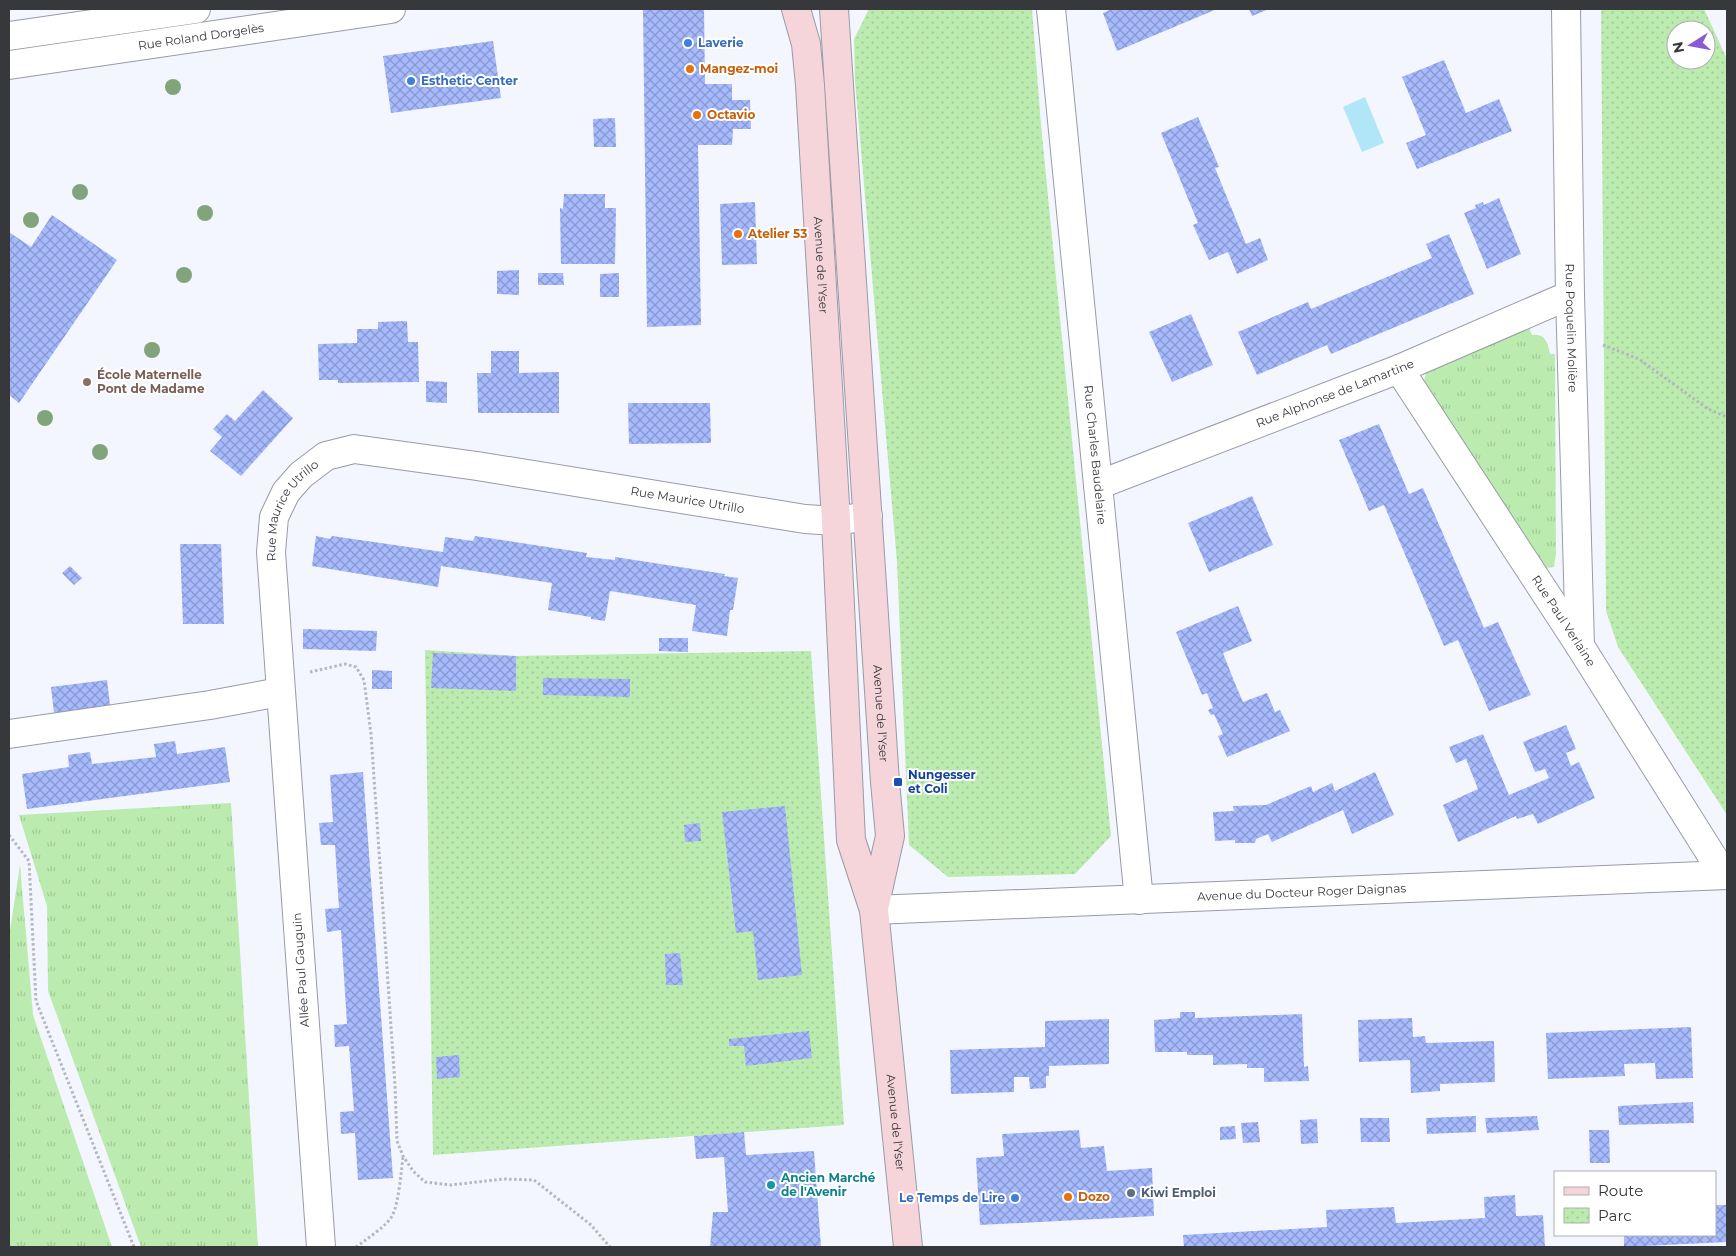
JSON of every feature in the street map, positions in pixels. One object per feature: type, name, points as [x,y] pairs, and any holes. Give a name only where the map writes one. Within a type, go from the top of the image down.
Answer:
[{"type":"main road","name":"Avenue de l'Yser","points":[[796,9],[806,44],[836,521],[851,840],[874,910],[908,1247]]},
{"type":"main road","name":"Avenue de l'Yser","points":[[834,9],[890,836],[874,910]]},
{"type":"street","points":[[9,36],[196,9]]},
{"type":"street","name":"Rue Roland Dorgelès","points":[[9,65],[391,9]]},
{"type":"street","name":"Rue Charles Baudelaire","points":[[1051,9],[1139,900]]},
{"type":"street","name":"Rue Poquelin Molière","points":[[1566,9],[1570,295],[1580,646]]},
{"type":"street","name":"Rue Alphonse de Lamartine","points":[[1098,485],[1399,369],[1570,295]]},
{"type":"street","name":"Rue Paul Verlaine","points":[[1399,369],[1580,646],[1726,875]]},
{"type":"street","name":"Rue Maurice Utrillo","points":[[280,684],[270,552],[274,517],[286,492],[301,475],[326,456],[354,449],[477,466],[805,519],[836,521]]},
{"type":"street","points":[[836,521],[868,516]]},
{"type":"street","points":[[9,734],[210,705],[280,684]]},
{"type":"street","name":"Allée Paul Gauguin","points":[[280,684],[321,1247]]},
{"type":"street","name":"Avenue du Docteur Roger Daignas","points":[[874,910],[1726,875]]},
{"type":"path","points":[[1572,345],[1605,345],[1639,359],[1708,409],[1727,417]]},
{"type":"path","points":[[280,684],[345,664],[356,667],[364,680],[371,734],[398,1141],[403,1156],[413,1171],[425,1182],[451,1185],[503,1179],[534,1180],[590,1225],[610,1247]]},
{"type":"path","points":[[9,835],[29,861],[36,1001],[134,1247]]},
{"type":"path","points":[[356,1247],[374,1234],[392,1217],[399,1189],[403,1156]]},
{"type":"green space","points":[[869,9],[1032,9],[1041,125],[1111,836],[1075,874],[948,877],[909,845],[897,562],[855,81],[854,39]]},
{"type":"green space","points":[[1601,9],[1704,9],[1709,20],[1666,20],[1666,70],[1716,70],[1716,35],[1727,59],[1727,815],[1618,647],[1606,611]]},
{"type":"green space","points":[[1528,325],[1532,335],[1543,337],[1550,354],[1555,354],[1556,554],[1554,567],[1544,568],[1427,393],[1424,381],[1427,370]]},
{"type":"green space","points":[[425,650],[516,656],[811,651],[844,1125],[433,1155]]},
{"type":"green space","points":[[231,803],[258,1247],[141,1247],[48,991],[47,906],[19,815]]},
{"type":"green space","points":[[20,865],[33,1015],[112,1247],[9,1247],[9,937]]},
{"type":"water","points":[[1365,97],[1384,143],[1362,152],[1343,107]]},
{"type":"building","points":[[643,9],[704,9],[705,84],[732,84],[732,100],[750,100],[751,129],[733,129],[732,145],[698,145],[701,325],[647,327]]},
{"type":"building","points":[[1112,9],[1217,9],[1117,51],[1103,13]]},
{"type":"building","points":[[1249,9],[1269,9],[1252,16]]},
{"type":"building","points":[[493,41],[501,98],[391,113],[383,56]]},
{"type":"building","points":[[1444,60],[1466,113],[1499,99],[1512,131],[1417,169],[1406,143],[1426,135],[1402,77]]},
{"type":"building","points":[[1198,117],[1219,167],[1215,168],[1246,244],[1260,238],[1268,260],[1237,274],[1228,252],[1209,260],[1193,225],[1198,223],[1161,133]]},
{"type":"building","points":[[615,118],[616,147],[594,147],[593,119]]},
{"type":"building","points":[[564,194],[605,194],[605,208],[616,208],[615,264],[561,264],[560,208],[563,209]]},
{"type":"building","points":[[1499,198],[1521,254],[1487,269],[1464,213],[1476,208],[1475,205],[1483,202],[1484,205]]},
{"type":"building","name":"Atelier 53","points":[[755,202],[757,264],[722,265],[720,204]]},
{"type":"building","points":[[52,215],[117,260],[19,403],[9,395],[9,232],[31,247]]},
{"type":"building","points":[[1449,234],[1474,294],[1331,354],[1327,345],[1257,375],[1238,332],[1308,302],[1311,309],[1432,258],[1426,244]]},
{"type":"building","points":[[519,270],[519,295],[497,294],[497,271]]},
{"type":"building","points":[[538,273],[563,273],[564,285],[538,285]]},
{"type":"building","points":[[619,273],[619,297],[600,297],[600,274]]},
{"type":"building","points":[[1191,314],[1213,365],[1172,382],[1149,332]]},
{"type":"building","points":[[407,321],[408,342],[418,342],[419,382],[338,383],[338,380],[319,380],[318,344],[357,343],[357,329],[378,329],[378,322]]},
{"type":"building","points":[[491,351],[519,351],[519,373],[559,372],[559,413],[478,413],[477,373],[491,373]]},
{"type":"building","points":[[426,381],[447,382],[447,403],[426,402]]},
{"type":"building","points":[[263,390],[293,418],[241,476],[210,451],[222,437],[213,429],[227,414],[235,421]]},
{"type":"building","points":[[628,403],[710,403],[711,443],[629,444]]},
{"type":"building","points":[[1379,424],[1409,494],[1423,488],[1484,628],[1498,622],[1531,695],[1489,711],[1458,640],[1444,646],[1384,505],[1369,511],[1339,440]]},
{"type":"building","points":[[1252,496],[1273,545],[1209,572],[1188,523]]},
{"type":"building","points":[[316,536],[330,539],[332,536],[443,552],[445,537],[473,541],[475,536],[587,553],[586,557],[615,560],[615,557],[725,574],[724,576],[738,578],[733,610],[730,610],[727,636],[692,631],[696,605],[610,591],[605,621],[548,610],[552,583],[441,566],[438,587],[312,566]]},
{"type":"building","points":[[180,544],[221,544],[224,624],[183,624]]},
{"type":"building","points":[[70,566],[82,578],[74,585],[62,573]]},
{"type":"building","points":[[1238,606],[1252,641],[1223,653],[1234,681],[1243,702],[1267,693],[1275,712],[1280,710],[1290,731],[1227,757],[1218,736],[1223,734],[1214,714],[1211,715],[1208,710],[1213,708],[1207,693],[1202,695],[1176,632]]},
{"type":"building","points":[[303,629],[377,631],[376,651],[303,649]]},
{"type":"building","points":[[659,638],[688,638],[688,652],[659,651]]},
{"type":"building","points":[[433,653],[516,656],[516,691],[431,688]]},
{"type":"building","points":[[372,670],[392,671],[392,689],[372,689]]},
{"type":"building","points":[[543,678],[630,679],[630,697],[543,695]]},
{"type":"building","points":[[107,680],[110,705],[54,713],[51,687]]},
{"type":"building","points":[[1566,725],[1576,749],[1566,753],[1571,766],[1579,762],[1595,798],[1538,824],[1533,814],[1517,819],[1516,816],[1458,842],[1443,805],[1478,789],[1466,759],[1456,763],[1449,747],[1483,734],[1509,795],[1549,778],[1545,769],[1535,772],[1523,742]]},
{"type":"building","points":[[175,741],[177,754],[225,747],[230,782],[27,809],[22,774],[69,767],[68,755],[90,752],[92,764],[156,757],[154,744]]},
{"type":"building","points":[[363,772],[393,1178],[358,1180],[355,1133],[341,1134],[340,1112],[354,1111],[349,1046],[335,1047],[334,1025],[347,1024],[341,930],[327,932],[325,909],[339,908],[335,845],[321,845],[319,823],[333,822],[330,775]]},
{"type":"building","points":[[1375,772],[1394,815],[1352,834],[1343,810],[1272,842],[1268,834],[1256,839],[1255,843],[1235,843],[1235,840],[1215,841],[1213,812],[1234,811],[1233,806],[1266,805],[1311,786],[1313,792],[1332,783],[1335,791]]},
{"type":"building","points":[[785,806],[802,975],[758,980],[753,931],[736,933],[722,812]]},
{"type":"building","points":[[700,823],[701,841],[685,842],[684,825]]},
{"type":"building","points":[[680,953],[683,985],[666,985],[665,954]]},
{"type":"building","points":[[1180,1012],[1195,1012],[1195,1018],[1302,1014],[1304,1067],[1308,1066],[1309,1081],[1264,1082],[1264,1068],[1247,1068],[1247,1064],[1213,1065],[1213,1055],[1187,1055],[1187,1052],[1155,1052],[1154,1020],[1180,1018]]},
{"type":"building","points":[[1412,1018],[1413,1037],[1425,1036],[1426,1043],[1494,1041],[1495,1082],[1440,1084],[1440,1091],[1411,1093],[1410,1060],[1359,1062],[1358,1020]]},
{"type":"building","points":[[1109,1019],[1109,1064],[1049,1066],[1049,1076],[1046,1076],[1046,1088],[1030,1089],[1029,1077],[1014,1077],[1014,1092],[951,1094],[950,1050],[1045,1047],[1045,1021]]},
{"type":"building","points":[[1691,1027],[1693,1078],[1656,1079],[1655,1063],[1624,1064],[1625,1076],[1548,1079],[1546,1033]]},
{"type":"building","points":[[809,1031],[812,1058],[746,1066],[744,1046],[729,1046],[729,1039]]},
{"type":"building","points":[[459,1055],[460,1077],[437,1079],[436,1057]]},
{"type":"building","points":[[1693,1102],[1694,1123],[1619,1125],[1618,1106]]},
{"type":"building","points":[[1476,1116],[1476,1132],[1427,1134],[1426,1118]]},
{"type":"building","points":[[1537,1116],[1539,1130],[1487,1133],[1485,1118]]},
{"type":"building","points":[[1360,1118],[1389,1118],[1390,1142],[1361,1142]]},
{"type":"building","points":[[1317,1119],[1318,1143],[1301,1144],[1300,1120]]},
{"type":"building","points":[[1258,1122],[1260,1142],[1243,1143],[1241,1123]]},
{"type":"building","points":[[1235,1126],[1236,1139],[1220,1140],[1220,1127]]},
{"type":"building","points":[[1079,1130],[1081,1148],[1104,1146],[1107,1171],[1152,1168],[1154,1216],[980,1225],[976,1158],[1004,1156],[1002,1134]]},
{"type":"building","points":[[1589,1130],[1609,1130],[1610,1163],[1590,1163]]},
{"type":"building","name":"Ancien Marché de l'Avenir","points":[[744,1132],[746,1155],[814,1151],[821,1247],[710,1247],[713,1212],[728,1212],[724,1157],[696,1159],[694,1136]]},
{"type":"building","points":[[1515,1195],[1516,1216],[1543,1215],[1545,1247],[1184,1247],[1183,1235],[1327,1227],[1326,1210],[1394,1207],[1396,1223],[1485,1218],[1484,1197]]},
{"type":"building","points":[[1716,1205],[1727,1205],[1727,1242],[1624,1247],[1624,1236],[1716,1236]]},
{"type":"place","name":"Laverie","points":[[688,43]]},
{"type":"place","name":"Mangez-moi","points":[[690,69]]},
{"type":"place","name":"Esthetic Center","points":[[411,81]]},
{"type":"place","name":"Octavio","points":[[697,115]]},
{"type":"place","name":"Atelier 53","points":[[738,234]]},
{"type":"place","name":"École Maternelle Pont de Madame","points":[[87,382]]},
{"type":"place","name":"Nungesser et Coli","points":[[898,782]]},
{"type":"place","name":"Ancien Marché de l'Avenir","points":[[771,1185]]},
{"type":"place","name":"Kiwi Emploi","points":[[1131,1193]]},
{"type":"place","name":"Dozo","points":[[1068,1197]]},
{"type":"place","name":"Le Temps de Lire","points":[[1015,1198]]}]
